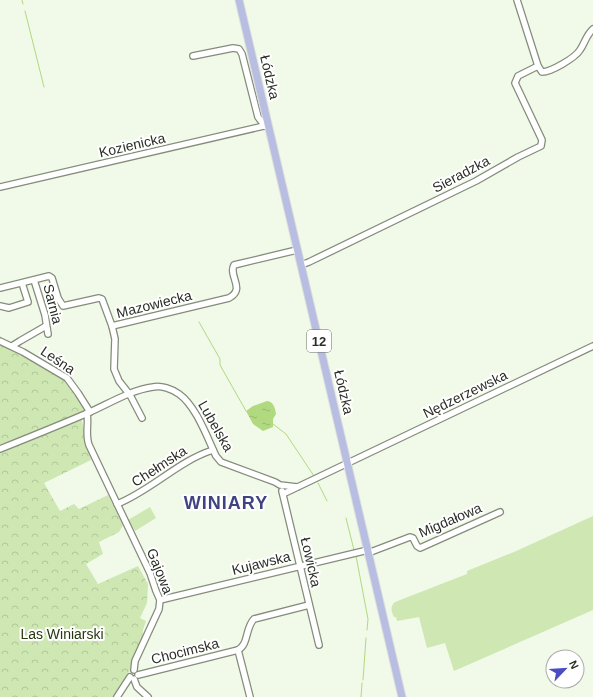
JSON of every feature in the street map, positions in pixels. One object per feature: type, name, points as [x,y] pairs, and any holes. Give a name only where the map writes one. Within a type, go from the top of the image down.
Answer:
[{"type":"main road","name":"Łódzka","points":[[239,0],[267,126],[298,250],[402,697]]},
{"type":"street","points":[[517,0],[538,66],[540,70],[544,72],[572,58],[580,50],[588,34],[593,28]]},
{"type":"street","points":[[193,56],[233,48],[239,49],[248,74],[258,117],[267,126]]},
{"type":"street","name":"Sieradzka","points":[[301,264],[311,261],[476,181],[518,157],[541,146],[542,140],[516,83],[518,76],[538,66]]},
{"type":"street","name":"Kozienicka","points":[[0,187],[267,126]]},
{"type":"street","name":"Mazowiecka","points":[[0,288],[49,276],[51,277],[58,298],[63,306],[101,298],[112,326],[229,298],[234,294],[236,289],[232,269],[234,265],[298,250]]},
{"type":"street","name":"Sarnia","points":[[34,280],[45,315],[48,334]]},
{"type":"street","points":[[0,306],[9,308],[28,302],[22,283]]},
{"type":"street","points":[[12,346],[46,326]]},
{"type":"street","points":[[112,326],[115,343],[114,369],[119,381],[129,394],[142,418]]},
{"type":"street","name":"Leśna","points":[[0,341],[12,346],[67,378],[76,389],[89,412]]},
{"type":"street","name":"Nędzerzewska","points":[[348,464],[593,346]]},
{"type":"street","name":"Lubelska","points":[[0,449],[129,394],[154,386],[169,388],[178,393],[192,408],[213,450],[221,462],[280,485],[297,487]]},
{"type":"street","points":[[89,412],[88,442],[117,504]]},
{"type":"street","name":"Chełmska","points":[[117,504],[138,494],[195,456],[213,450]]},
{"type":"street","points":[[283,494],[348,464]]},
{"type":"street","name":"Łowicka","points":[[280,485],[319,645]]},
{"type":"street","name":"Gajowa","points":[[117,504],[145,562],[160,600],[159,609],[135,661],[134,675],[117,697]]},
{"type":"street","name":"Migdałowa","points":[[368,552],[410,537],[413,538],[417,546],[420,548],[500,512]]},
{"type":"street","name":"Kujawska","points":[[160,600],[300,566],[368,552]]},
{"type":"street","points":[[250,697],[238,650],[243,646],[250,624],[254,619],[309,605]]},
{"type":"street","name":"Chocimska","points":[[134,675],[238,650]]},
{"type":"street","points":[[134,675],[137,687],[148,697]]},
{"type":"green space","name":"Las Winiarski","points":[[0,343],[63,378],[84,405],[82,421],[91,460],[44,483],[60,511],[74,504],[79,509],[108,495],[123,525],[119,532],[99,542],[103,554],[86,564],[98,584],[138,566],[148,584],[147,603],[140,618],[146,621],[142,639],[131,668],[115,697],[0,697]]},
{"type":"green space","points":[[150,507],[156,518],[135,531],[128,520]]},
{"type":"green space","points":[[593,516],[593,610],[454,671],[445,643],[427,648],[419,617],[397,621],[396,617],[394,617],[392,613],[392,605],[395,602],[467,574],[467,571],[514,552]]},
{"type":"water","points":[[267,401],[273,404],[276,414],[273,419],[273,427],[263,431],[253,424],[246,411],[253,406]]},
{"type":"waterway","points":[[22,0],[23,4]]},
{"type":"waterway","points":[[25,11],[44,87]]},
{"type":"waterway","points":[[199,322],[220,359],[220,365],[246,411]]},
{"type":"waterway","points":[[273,424],[286,434],[314,476]]},
{"type":"waterway","points":[[318,483],[327,501]]},
{"type":"waterway","points":[[346,518],[354,550]]},
{"type":"waterway","points":[[356,556],[368,619],[367,630]]},
{"type":"waterway","points":[[363,680],[366,638]]},
{"type":"waterway","points":[[361,697],[362,683]]},
{"type":"district","name":"WINIARY","points":[[226,503]]}]
